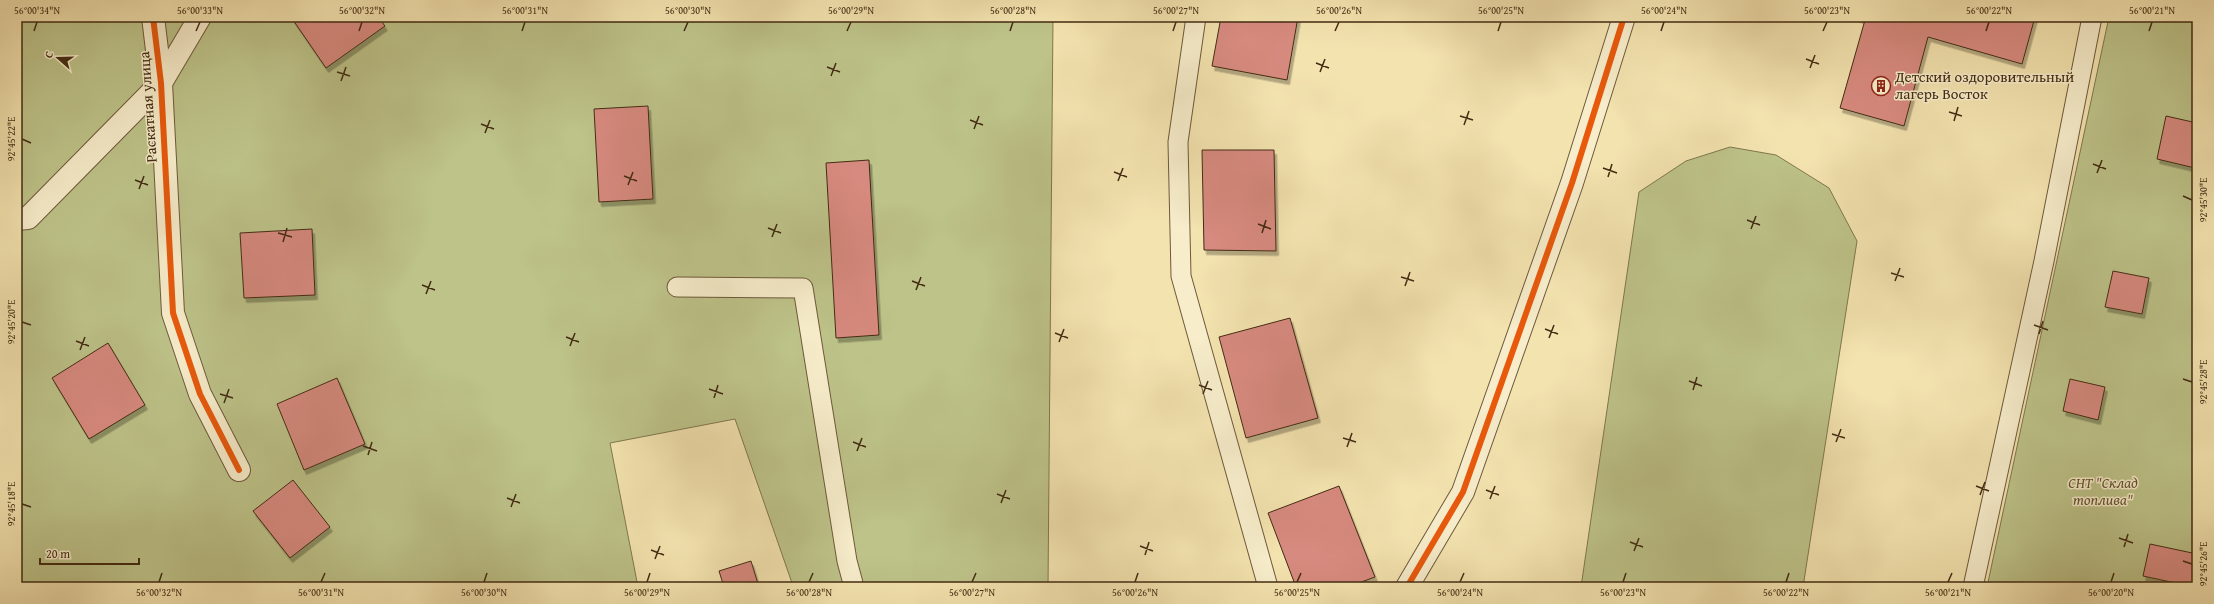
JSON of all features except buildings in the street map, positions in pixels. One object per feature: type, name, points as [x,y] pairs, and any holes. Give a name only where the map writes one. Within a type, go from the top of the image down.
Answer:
[{"type":"street","name":"Раскатная улица","points":[[153,17],[161,83],[173,313],[200,394],[239,470]]},
{"type":"street","points":[[17,219],[28,218],[161,83],[200,17]]},
{"type":"street","points":[[1407,587],[1464,492],[1572,183],[1624,17]]},
{"type":"lane","points":[[1196,17],[1178,142],[1181,276],[1268,587]]},
{"type":"lane","points":[[1973,587],[2044,261],[2092,17]]},
{"type":"lane","points":[[677,287],[803,288],[847,562],[854,587]]},
{"type":"green space","points":[[17,17],[1053,17],[1048,587],[811,587],[792,583],[735,419],[610,443],[638,587],[17,587]]},
{"type":"green space","name":"СНТ \"Склад топлива\"","points":[[2109,17],[2197,17],[2197,587],[1987,587]]},
{"type":"green space","points":[[1730,147],[1776,155],[1829,188],[1857,241],[1803,587],[1581,587],[1639,192],[1686,161]]},
{"type":"cycle path","points":[[153,17],[161,83],[173,313],[200,394],[239,470]]},
{"type":"cycle path","points":[[1407,587],[1463,492],[1572,183],[1624,17]]},
{"type":"place","name":"Детский оздоровительный лагерь Восток","points":[[1881,86]]}]
